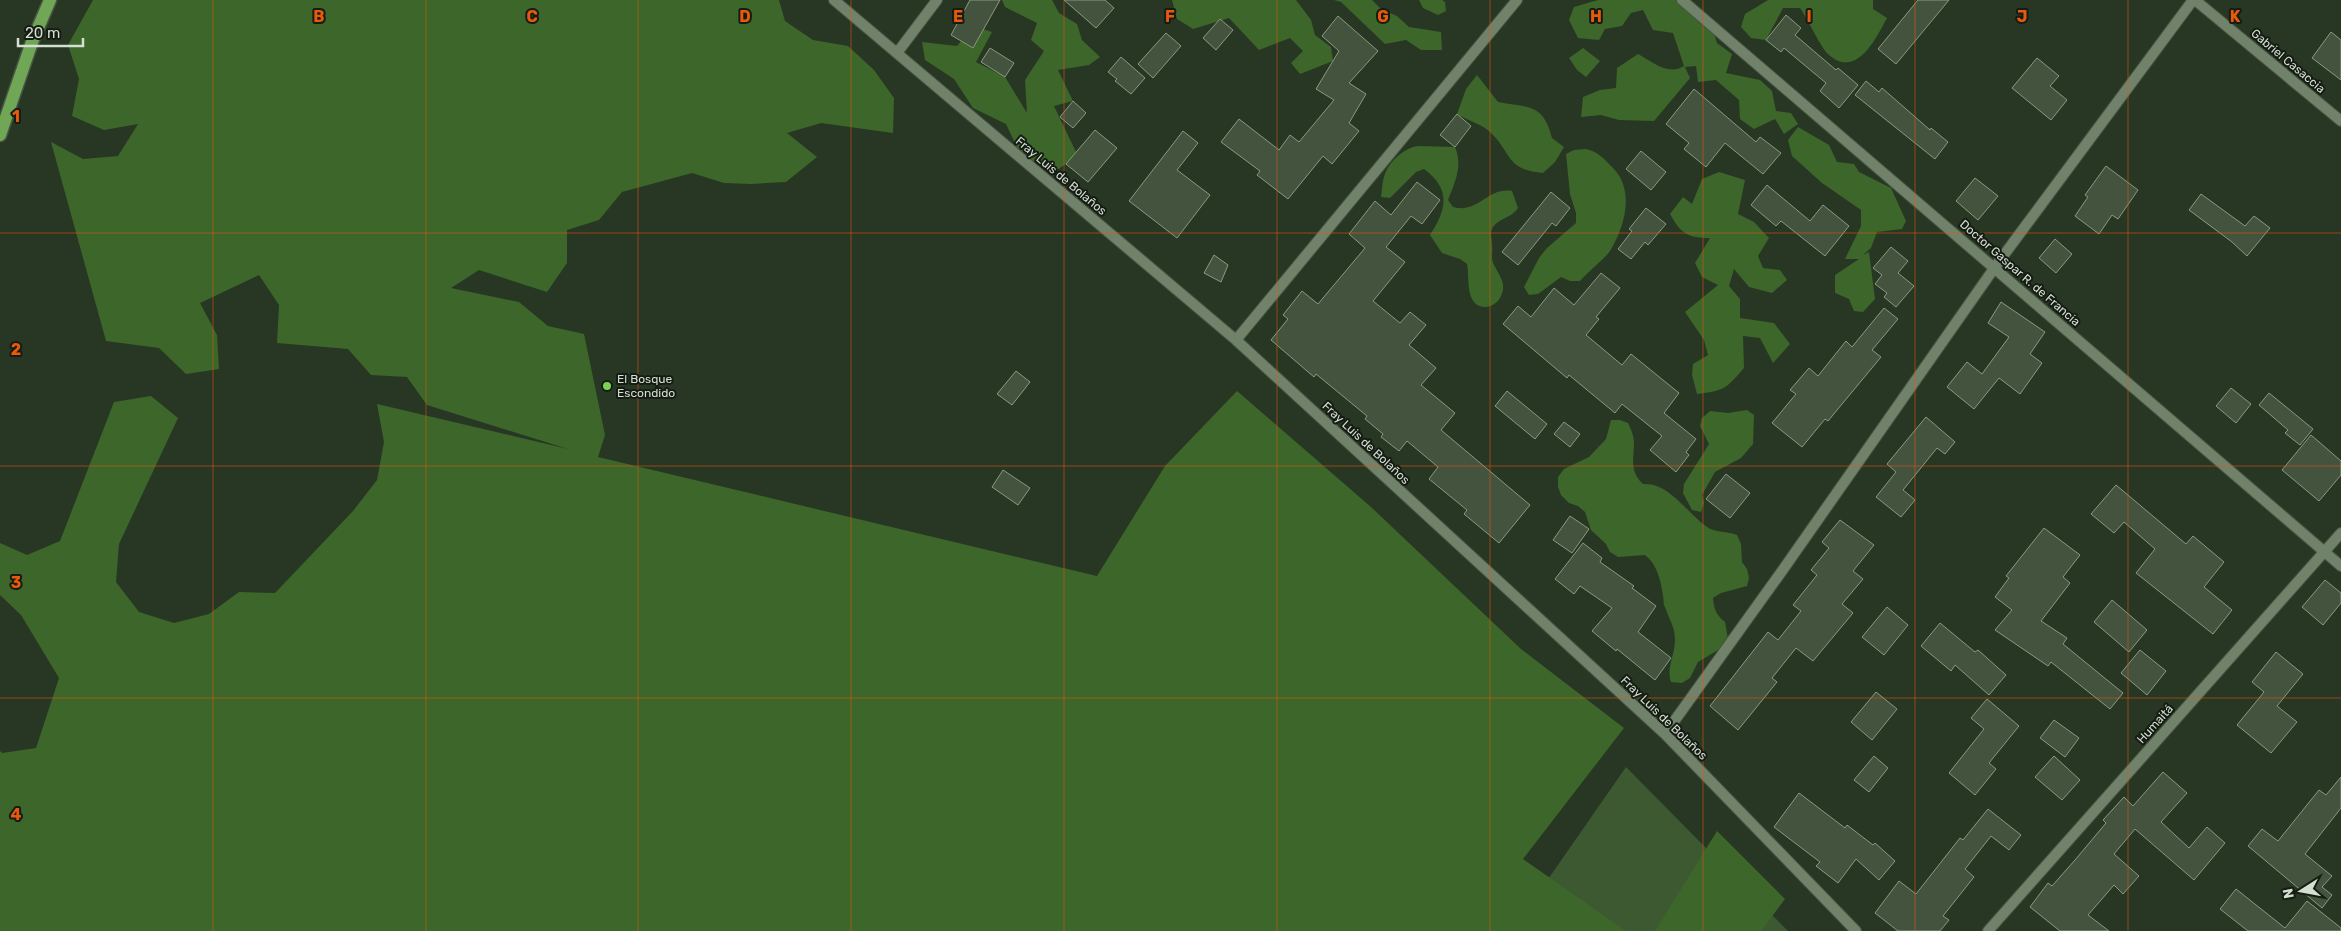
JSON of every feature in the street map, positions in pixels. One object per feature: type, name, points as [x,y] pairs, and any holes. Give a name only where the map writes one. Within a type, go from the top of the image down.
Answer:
[{"type":"main road","points":[[0,135],[32,42],[50,0]]},
{"type":"street","name":"Fray Luis de Bolaños","points":[[834,0],[1236,340],[1665,734],[1856,931]]},
{"type":"street","points":[[897,53],[937,0]]},
{"type":"street","points":[[1236,340],[1517,0]]},
{"type":"street","name":"Doctor Gaspar R. de Francia","points":[[1682,0],[2341,566]]},
{"type":"street","points":[[1665,734],[1782,572],[1995,268],[2194,0]]},
{"type":"street","name":"Gabriel Casaccia","points":[[2194,0],[2341,122]]},
{"type":"street","name":"Humaitá","points":[[1988,931],[2341,533]]},
{"type":"green space","points":[[93,0],[779,0],[785,21],[813,40],[848,46],[874,70],[894,98],[893,133],[821,123],[787,133],[817,157],[786,182],[724,183],[692,173],[622,192],[599,220],[567,230],[567,263],[547,292],[479,270],[451,288],[519,302],[548,326],[584,334],[605,435],[598,457],[1097,576],[1165,466],[1237,391],[1371,507],[1521,649],[1624,728],[1523,859],[1626,931],[0,931],[0,751],[2,753],[36,748],[59,678],[21,615],[0,595],[0,543],[27,555],[60,541],[114,402],[151,396],[178,418],[119,544],[116,582],[139,612],[174,623],[209,614],[239,592],[275,593],[353,511],[377,480],[384,442],[377,404],[568,449],[427,405],[407,377],[371,375],[348,349],[277,343],[279,305],[259,275],[200,303],[217,335],[219,369],[186,374],[159,348],[106,341],[51,142],[83,159],[118,156],[138,124],[104,130],[72,116],[79,79],[68,45]]},
{"type":"green space","points":[[1002,0],[1052,0],[1059,13],[1077,24],[1082,40],[1100,57],[1089,65],[1058,70],[1073,101],[1054,106],[1076,152],[1066,164],[1055,171],[1021,156],[1006,124],[973,108],[954,79],[925,60],[922,42],[957,46],[974,26],[992,32],[976,62],[1005,77],[1027,113],[1025,80],[1044,51],[1031,40],[1037,23],[1005,7]]},
{"type":"green space","points":[[1172,0],[1296,0],[1311,20],[1315,35],[1331,47],[1333,61],[1300,74],[1291,63],[1303,51],[1290,38],[1259,50],[1229,18],[1193,29],[1177,19]]},
{"type":"green space","points":[[1334,0],[1372,0],[1381,9],[1397,16],[1409,27],[1441,32],[1442,50],[1421,50],[1406,40],[1385,44],[1341,2]]},
{"type":"green space","points":[[1419,0],[1442,0],[1445,2],[1446,11],[1438,15],[1423,8]]},
{"type":"green space","points":[[1598,0],[1676,0],[1692,16],[1713,30],[1717,43],[1732,54],[1726,73],[1760,80],[1772,91],[1776,111],[1791,113],[1798,124],[1784,134],[1775,119],[1754,129],[1740,119],[1739,100],[1716,80],[1698,82],[1696,66],[1685,67],[1690,78],[1654,121],[1619,120],[1601,115],[1581,117],[1583,97],[1600,90],[1616,88],[1617,68],[1638,54],[1666,69],[1678,69],[1684,66],[1673,33],[1653,30],[1643,10],[1631,13],[1622,26],[1605,29],[1599,40],[1578,38],[1569,20],[1574,7]]},
{"type":"green space","points":[[1768,0],[1873,0],[1873,9],[1887,18],[1877,36],[1864,53],[1848,62],[1839,61],[1825,51],[1800,8],[1783,8],[1766,40],[1751,38],[1741,27],[1745,14]]},
{"type":"green space","points":[[1583,48],[1600,61],[1586,77],[1577,70],[1569,58]]},
{"type":"green space","points":[[1477,75],[1498,102],[1526,107],[1539,113],[1544,118],[1552,138],[1564,147],[1555,162],[1543,173],[1531,171],[1515,164],[1489,131],[1457,114],[1466,89]]},
{"type":"green space","points":[[1798,127],[1829,145],[1837,162],[1854,164],[1859,172],[1891,188],[1906,221],[1902,229],[1877,232],[1871,248],[1863,255],[1869,252],[1875,299],[1863,312],[1854,311],[1849,299],[1835,293],[1835,275],[1859,259],[1845,259],[1861,226],[1861,210],[1822,183],[1792,156],[1788,140]]},
{"type":"green space","points":[[1418,146],[1455,147],[1458,167],[1448,200],[1453,207],[1470,207],[1496,193],[1512,191],[1518,208],[1515,212],[1494,225],[1491,231],[1492,261],[1502,280],[1503,288],[1499,300],[1491,306],[1480,306],[1475,303],[1471,298],[1467,264],[1460,259],[1442,253],[1430,235],[1440,217],[1444,200],[1439,184],[1433,177],[1424,169],[1416,172],[1390,198],[1381,197],[1383,179],[1389,166],[1402,153]]},
{"type":"green space","points":[[1585,149],[1600,156],[1620,177],[1626,198],[1620,231],[1610,251],[1580,281],[1570,281],[1561,277],[1538,294],[1529,295],[1524,287],[1539,258],[1547,248],[1576,223],[1576,213],[1570,194],[1566,154],[1574,150]]},
{"type":"green space","points":[[1719,172],[1745,180],[1738,214],[1754,222],[1769,238],[1758,256],[1763,268],[1780,270],[1787,280],[1772,293],[1749,287],[1734,269],[1729,286],[1740,299],[1740,318],[1774,323],[1790,344],[1773,363],[1760,338],[1743,336],[1744,368],[1729,384],[1719,390],[1697,394],[1692,375],[1693,364],[1708,355],[1704,340],[1685,312],[1718,285],[1702,277],[1695,263],[1710,238],[1691,236],[1686,233],[1678,226],[1670,214],[1683,197],[1692,204],[1702,179]]},
{"type":"green space","points":[[1747,410],[1754,415],[1753,444],[1741,458],[1715,472],[1702,495],[1704,503],[1701,512],[1692,510],[1683,493],[1684,484],[1709,444],[1700,426],[1702,418],[1710,411],[1728,413]]},
{"type":"green space","points":[[1611,420],[1620,420],[1628,423],[1634,440],[1634,470],[1643,484],[1661,488],[1677,499],[1707,527],[1737,535],[1741,544],[1742,562],[1747,569],[1749,578],[1747,586],[1721,593],[1713,598],[1716,612],[1725,622],[1728,639],[1723,647],[1698,662],[1690,678],[1682,683],[1671,682],[1670,667],[1675,646],[1675,635],[1664,605],[1660,579],[1653,563],[1645,555],[1618,557],[1610,552],[1606,544],[1591,530],[1585,512],[1578,506],[1569,503],[1561,495],[1558,487],[1558,477],[1564,469],[1589,457],[1606,439]]},
{"type":"green space","points":[[1626,767],[1788,931],[1512,931]]},
{"type":"green space","points":[[1717,831],[1785,899],[1761,931],[1655,931]]},
{"type":"building","points":[[970,0],[1000,0],[973,48],[951,35]]},
{"type":"building","points":[[1064,0],[1105,0],[1114,8],[1096,28]]},
{"type":"building","points":[[1918,0],[1949,0],[1896,64],[1878,49]]},
{"type":"building","points":[[1786,15],[1801,28],[1795,35],[1836,70],[1838,68],[1858,85],[1839,108],[1820,91],[1826,83],[1784,48],[1781,52],[1766,40]]},
{"type":"building","points":[[1338,16],[1378,51],[1349,83],[1366,94],[1349,123],[1359,131],[1332,164],[1323,156],[1288,199],[1257,175],[1260,171],[1221,142],[1239,119],[1279,150],[1290,135],[1299,142],[1334,100],[1316,89],[1339,51],[1322,36]]},
{"type":"building","points":[[1220,19],[1233,30],[1216,50],[1203,38]]},
{"type":"building","points":[[2331,32],[2341,40],[2341,80],[2312,58]]},
{"type":"building","points":[[1166,33],[1181,46],[1153,78],[1138,64]]},
{"type":"building","points":[[990,48],[1014,63],[1005,77],[981,62]]},
{"type":"building","points":[[1121,57],[1145,78],[1131,94],[1115,81],[1117,79],[1108,72]]},
{"type":"building","points":[[2037,58],[2059,76],[2050,86],[2067,100],[2051,120],[2012,88]]},
{"type":"building","points":[[1866,81],[1879,92],[1882,88],[1930,130],[1931,128],[1948,142],[1935,159],[1855,95]]},
{"type":"building","points":[[1694,89],[1756,142],[1760,137],[1781,153],[1763,174],[1725,143],[1706,167],[1684,149],[1689,143],[1666,124]]},
{"type":"building","points":[[1073,101],[1086,113],[1073,128],[1060,117]]},
{"type":"building","points":[[1457,114],[1471,126],[1455,147],[1440,135]]},
{"type":"building","points":[[1095,130],[1117,148],[1088,182],[1066,164]]},
{"type":"building","points":[[1183,131],[1198,143],[1177,170],[1210,195],[1177,238],[1129,201]]},
{"type":"building","points":[[1641,151],[1666,172],[1651,190],[1626,169]]},
{"type":"building","points":[[2106,166],[2138,190],[2118,219],[2112,215],[2099,234],[2075,216],[2088,197],[2085,195]]},
{"type":"building","points":[[1975,178],[1998,196],[1978,220],[1956,201]]},
{"type":"building","points":[[1417,182],[1440,200],[1422,224],[1411,216],[1386,247],[1405,262],[1373,301],[1400,323],[1410,312],[1426,325],[1409,345],[1436,368],[1421,385],[1455,413],[1441,430],[1530,505],[1499,543],[1464,514],[1467,510],[1429,479],[1438,467],[1407,441],[1399,451],[1381,437],[1383,434],[1365,419],[1367,416],[1316,374],[1314,377],[1271,340],[1288,319],[1283,315],[1302,291],[1318,304],[1365,248],[1349,234],[1375,201],[1391,215]]},
{"type":"building","points":[[1767,185],[1810,221],[1823,205],[1849,226],[1825,256],[1781,221],[1776,226],[1751,205]]},
{"type":"building","points":[[1551,192],[1570,208],[1556,226],[1552,223],[1518,265],[1502,252]]},
{"type":"building","points":[[2201,194],[2245,226],[2254,216],[2270,228],[2247,256],[2232,242],[2189,210]]},
{"type":"building","points":[[1646,208],[1666,224],[1648,245],[1645,242],[1631,259],[1618,249],[1632,231],[1629,229]]},
{"type":"building","points":[[2055,239],[2072,254],[2056,273],[2039,258]]},
{"type":"building","points":[[1891,247],[1908,261],[1898,273],[1914,286],[1896,307],[1884,297],[1887,293],[1875,284],[1882,275],[1873,268]]},
{"type":"building","points":[[1214,255],[1228,265],[1221,282],[1204,273]]},
{"type":"building","points":[[1601,273],[1620,288],[1596,317],[1599,319],[1586,335],[1622,365],[1631,354],[1679,393],[1664,413],[1696,439],[1686,452],[1689,455],[1676,472],[1650,450],[1662,436],[1622,404],[1615,413],[1569,375],[1567,378],[1503,324],[1518,306],[1531,317],[1554,288],[1574,305]]},
{"type":"building","points":[[2001,302],[2045,332],[2030,354],[2042,363],[2020,394],[1999,378],[1974,409],[1947,387],[1967,362],[1982,374],[2009,337],[1988,323]]},
{"type":"building","points":[[1884,308],[1898,319],[1872,350],[1881,357],[1828,421],[1825,419],[1802,447],[1772,423],[1796,394],[1790,390],[1809,368],[1818,376],[1846,341],[1852,347]]},
{"type":"building","points":[[1016,371],[1030,382],[1012,405],[997,394]]},
{"type":"building","points":[[2231,388],[2251,404],[2236,423],[2216,406]]},
{"type":"building","points":[[1507,391],[1547,424],[1535,439],[1495,406]]},
{"type":"building","points":[[2269,393],[2313,429],[2300,445],[2285,433],[2288,430],[2259,405]]},
{"type":"building","points":[[1926,417],[1955,442],[1945,454],[1937,448],[1903,490],[1915,500],[1901,517],[1876,497],[1896,472],[1887,464]]},
{"type":"building","points":[[1564,422],[1580,434],[1570,447],[1554,434]]},
{"type":"building","points":[[2311,435],[2341,461],[2341,475],[2319,501],[2282,470]]},
{"type":"building","points":[[1003,470],[1030,488],[1018,505],[992,487]]},
{"type":"building","points":[[1726,474],[1750,493],[1730,518],[1706,499]]},
{"type":"building","points":[[2116,485],[2186,544],[2193,536],[2224,562],[2204,587],[2232,610],[2213,634],[2136,573],[2155,549],[2124,522],[2114,533],[2091,514]]},
{"type":"building","points":[[1570,516],[1589,529],[1572,553],[1553,540]]},
{"type":"building","points":[[1840,520],[1874,545],[1853,571],[1863,579],[1842,604],[1853,613],[1813,661],[1796,648],[1772,678],[1777,682],[1738,730],[1710,706],[1768,632],[1778,640],[1801,611],[1793,605],[1817,575],[1811,570],[1829,548],[1822,542]]},
{"type":"building","points":[[2044,528],[2080,555],[2063,577],[2070,583],[2041,621],[2067,638],[2063,644],[2123,693],[2110,709],[2051,662],[2048,666],[1995,630],[2012,610],[1995,597],[2009,578],[2006,576]]},
{"type":"building","points":[[1583,543],[1602,558],[1600,562],[1634,586],[1632,588],[1656,606],[1638,632],[1671,658],[1655,680],[1592,631],[1612,608],[1580,586],[1574,594],[1555,579]]},
{"type":"building","points":[[2325,580],[2341,593],[2341,603],[2323,625],[2302,607]]},
{"type":"building","points":[[2112,600],[2147,630],[2129,652],[2094,622]]},
{"type":"building","points":[[1887,607],[1908,625],[1884,655],[1862,637]]},
{"type":"building","points":[[1940,623],[1975,652],[1978,650],[2006,675],[1989,695],[1955,665],[1951,671],[1921,646]]},
{"type":"building","points":[[2140,650],[2166,671],[2147,695],[2121,673]]},
{"type":"building","points":[[2276,652],[2303,674],[2277,706],[2297,722],[2271,753],[2237,725],[2264,692],[2252,682]]},
{"type":"building","points":[[1876,692],[1897,709],[1872,740],[1851,722]]},
{"type":"building","points":[[1987,699],[2019,726],[1989,763],[1996,769],[1975,795],[1949,773],[1984,729],[1971,718]]},
{"type":"building","points":[[2054,720],[2079,738],[2065,757],[2040,738]]},
{"type":"building","points":[[1874,756],[1888,768],[1869,792],[1854,780]]},
{"type":"building","points":[[2054,756],[2080,780],[2062,800],[2035,777]]},
{"type":"building","points":[[2163,772],[2187,793],[2161,822],[2189,848],[2207,827],[2225,843],[2194,880],[2135,829],[2114,854],[2139,876],[2123,894],[2114,885],[2088,915],[2109,931],[2060,931],[2030,907],[2048,883],[2052,886],[2075,860],[2106,823],[2103,820],[2124,797],[2133,806]]},
{"type":"building","points":[[2341,777],[2341,808],[2305,854],[2332,876],[2322,887],[2332,895],[2322,908],[2248,846],[2262,829],[2278,841],[2319,790],[2326,795]]},
{"type":"building","points":[[1799,793],[1845,828],[1847,825],[1873,845],[1875,843],[1895,861],[1879,880],[1856,859],[1838,883],[1816,866],[1820,862],[1774,827]]},
{"type":"building","points":[[1988,809],[2021,835],[2009,850],[1991,836],[1965,869],[1974,877],[1943,916],[1949,920],[1940,931],[1898,931],[1875,913],[1899,881],[1916,894],[1960,838],[1963,840]]},
{"type":"building","points":[[2236,889],[2285,928],[2307,901],[2341,928],[2341,931],[2248,931],[2220,909]]},
{"type":"place","name":"El Bosque Escondido","points":[[607,386]]}]
